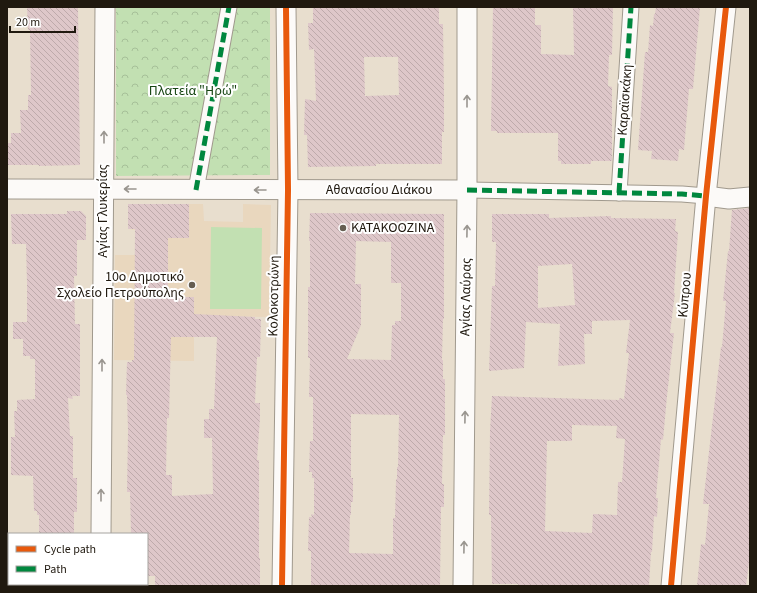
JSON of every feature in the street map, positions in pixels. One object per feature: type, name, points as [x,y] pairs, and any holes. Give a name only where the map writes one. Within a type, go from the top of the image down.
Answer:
[{"type":"street","name":"Αγίας Γλυκερίας","points":[[101,533],[105,7]]},
{"type":"street","points":[[196,190],[229,7]]},
{"type":"street","name":"Κολοκοτρώνη","points":[[282,586],[288,190],[286,7]]},
{"type":"street","name":"Αγίας Λαύρας","points":[[463,586],[467,190],[467,7]]},
{"type":"street","name":"Καραϊσκάκη","points":[[619,193],[631,7]]},
{"type":"street","name":"Κύπρου","points":[[671,586],[706,196],[726,7]]},
{"type":"street","name":"Αθανασίου Διάκου","points":[[7,189],[467,190],[682,194],[730,199],[750,197]]},
{"type":"shaded area","name":"10ο Δημοτικό Σχολείο Πετρούπολης","points":[[128,204],[203,204],[204,221],[243,222],[243,204],[271,205],[269,317],[194,316],[194,361],[114,360],[115,255],[135,255],[135,230],[128,229]]},
{"type":"green space","name":"Πλατεία \"Ηρώ\"","points":[[116,7],[270,7],[270,175],[116,176]]},
{"type":"green space","points":[[211,227],[262,228],[261,309],[210,309]]},
{"type":"building","points":[[27,7],[78,7],[80,165],[7,165],[7,143],[11,143],[11,133],[21,133],[20,110],[28,110],[28,95],[31,95],[30,30],[28,30]]},
{"type":"building","points":[[313,7],[439,7],[439,24],[443,24],[444,132],[442,132],[442,164],[376,164],[376,166],[308,167],[307,135],[304,135],[305,99],[316,101],[314,49],[309,50],[308,23],[313,23]],"holes":[[[364,57],[398,57],[399,95],[365,96]]]},
{"type":"building","points":[[493,7],[535,7],[535,25],[541,25],[541,54],[574,55],[573,7],[613,7],[612,55],[609,55],[608,86],[612,87],[612,161],[591,161],[591,164],[561,164],[561,161],[558,161],[558,133],[497,133],[497,131],[491,131]]},
{"type":"building","points":[[656,7],[700,7],[693,89],[689,89],[684,150],[679,149],[678,161],[651,159],[652,151],[638,150],[645,52],[648,52],[650,25],[653,26]]},
{"type":"building","points":[[128,204],[189,204],[189,238],[168,238],[168,297],[194,297],[194,314],[255,317],[255,319],[261,319],[260,357],[257,357],[255,403],[260,403],[257,460],[259,460],[260,585],[155,586],[155,576],[148,576],[148,533],[131,533],[130,492],[127,492],[128,431],[126,395],[127,362],[132,362],[132,360],[134,360],[135,229],[128,229]],"holes":[[[171,337],[217,337],[214,409],[209,409],[209,419],[204,419],[204,438],[212,438],[213,494],[172,496],[172,475],[166,475]]]},
{"type":"building","points":[[750,208],[750,555],[746,586],[697,586],[701,544],[705,545],[709,504],[703,504],[722,347],[726,301],[723,301],[732,210]]},
{"type":"building","points":[[67,211],[81,211],[86,216],[86,240],[77,240],[77,276],[74,276],[75,324],[80,324],[80,396],[72,396],[73,399],[68,398],[70,436],[73,436],[73,478],[77,478],[77,512],[74,512],[74,533],[39,533],[39,515],[37,515],[37,511],[34,511],[33,476],[11,475],[11,437],[15,437],[14,411],[17,411],[17,400],[35,399],[35,359],[30,359],[30,356],[23,356],[23,339],[13,339],[13,322],[27,322],[27,283],[26,244],[12,244],[11,214],[67,214]]},
{"type":"building","points":[[310,213],[444,214],[444,319],[442,360],[443,379],[445,379],[445,435],[443,435],[442,484],[444,484],[444,507],[441,507],[440,586],[311,586],[311,551],[308,551],[309,517],[312,517],[311,514],[314,515],[314,478],[312,478],[312,472],[309,472],[310,441],[313,441],[313,397],[309,397],[310,358],[308,358],[308,287],[310,287]],"holes":[[[356,241],[391,242],[391,283],[401,283],[401,321],[395,321],[395,325],[392,325],[391,360],[347,359],[361,325],[361,284],[355,284]],[[351,414],[399,415],[398,467],[396,479],[395,518],[393,518],[393,554],[349,553],[351,502],[353,502],[353,478],[351,478]]]},
{"type":"building","points":[[492,214],[549,214],[549,218],[611,216],[611,218],[676,219],[675,231],[678,232],[675,293],[670,333],[674,333],[663,440],[661,439],[656,498],[658,498],[657,517],[654,516],[649,586],[519,586],[518,584],[492,584],[491,515],[489,515],[492,396],[624,399],[629,353],[626,353],[630,320],[592,321],[592,334],[584,334],[585,364],[558,366],[560,324],[526,322],[524,368],[489,371],[492,286],[495,286],[496,242],[492,242]],"holes":[[[572,264],[575,305],[538,308],[538,266]],[[572,425],[617,426],[616,438],[625,439],[622,482],[618,482],[617,515],[593,514],[592,533],[545,531],[547,441],[572,441]]]},
{"type":"marked path","points":[[196,190],[229,7]]},
{"type":"marked path","points":[[619,193],[631,7]]},
{"type":"marked path","points":[[467,190],[682,194],[706,196]]},
{"type":"cycle path","points":[[282,586],[288,190],[286,7]]},
{"type":"cycle path","points":[[671,586],[706,196],[726,7]]},
{"type":"place","name":"ΚΑΤΑΚΟΟΖΙΝΑ","points":[[343,228]]},
{"type":"place","name":"10ο Δημοτικό Σχολείο Πετρούπολης","points":[[192,285]]}]
